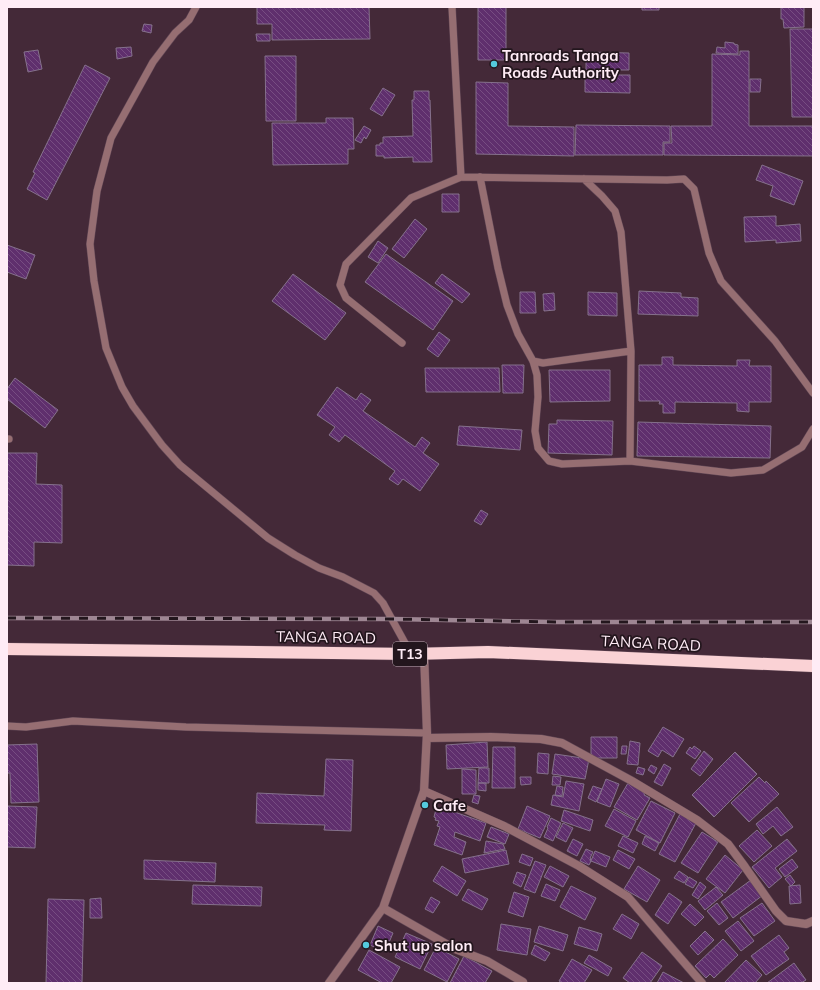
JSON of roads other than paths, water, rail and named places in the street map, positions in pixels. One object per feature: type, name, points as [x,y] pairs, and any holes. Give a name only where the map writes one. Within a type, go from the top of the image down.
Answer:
[{"type":"highway","name":"TANGA ROAD","points":[[7,649],[417,654],[488,652],[813,666]]},
{"type":"street","points":[[329,983],[383,908],[424,791],[427,736],[417,654]]},
{"type":"street","points":[[427,736],[541,739],[562,744],[632,781],[697,820],[728,844],[776,911],[786,921],[806,924],[813,921]]},
{"type":"street","points":[[424,791],[504,826],[579,866],[628,897],[702,983]]},
{"type":"street","points":[[383,908],[455,949],[487,961],[523,982]]},
{"type":"lane","points":[[196,7],[189,20],[175,33],[153,62],[111,138],[96,191],[90,244],[94,281],[106,348],[122,387],[133,406],[162,445],[180,465],[268,538],[319,568],[343,577],[374,593],[384,602],[417,654]]},
{"type":"lane","points":[[452,7],[461,177]]},
{"type":"lane","points":[[402,343],[346,298],[340,285],[346,264],[411,198],[461,177],[667,180],[684,178],[694,189],[709,253],[722,281],[775,341],[813,393]]},
{"type":"lane","points":[[480,177],[507,305],[518,334],[533,361],[537,375],[538,397],[535,431],[538,448],[549,461],[562,464],[630,461],[731,472],[764,470],[802,447],[813,429]]},
{"type":"lane","points":[[584,179],[615,211],[621,232],[631,352],[630,461]]},
{"type":"lane","points":[[533,361],[543,363],[631,352]]},
{"type":"lane","points":[[7,726],[26,727],[73,721],[427,736]]},
{"type":"railway","points":[[7,618],[393,619],[555,622],[813,622]]},
{"type":"place","name":"Tanroads Tanga Roads Authority","points":[[494,64]]},
{"type":"place","name":"Cafe","points":[[425,805]]},
{"type":"place","name":"Shut up salon","points":[[366,945]]}]
